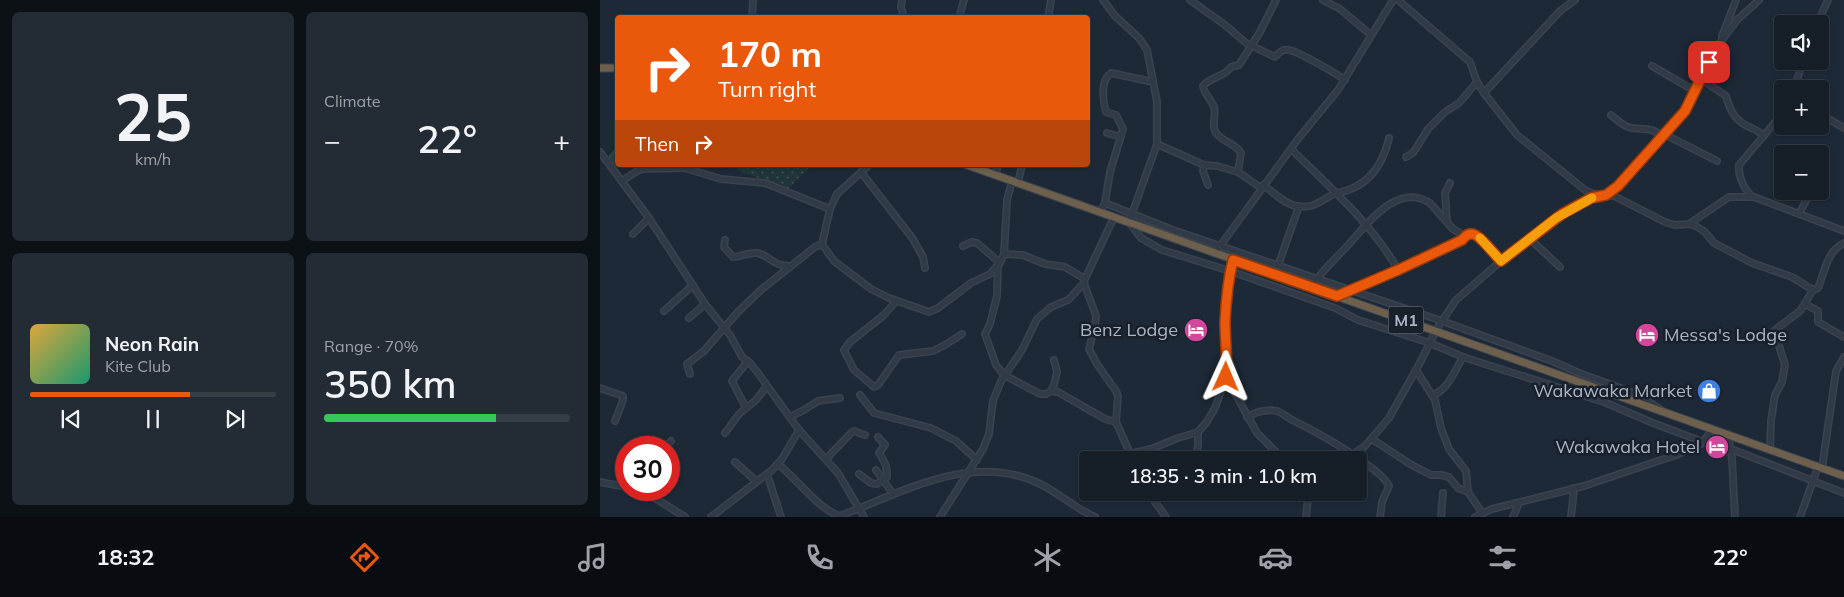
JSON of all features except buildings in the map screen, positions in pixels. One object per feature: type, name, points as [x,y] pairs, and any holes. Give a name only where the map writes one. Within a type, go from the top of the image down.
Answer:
[{"type":"highway","points":[[600,68],[615,68]]},
{"type":"highway","name":"M1","points":[[973,167],[1844,476]]},
{"type":"street","points":[[752,15],[753,0]]},
{"type":"street","points":[[902,0],[901,7],[903,15]]},
{"type":"street","points":[[960,15],[964,0]]},
{"type":"street","points":[[1048,15],[1051,0]]},
{"type":"street","points":[[1103,0],[1115,16],[1139,38],[1147,50],[1157,102],[1157,144],[1129,222],[1141,238],[1162,250],[1230,271],[1335,308],[1358,320],[1464,357],[1604,402],[1703,442],[1731,450],[1844,493]]},
{"type":"street","points":[[1190,0],[1251,46],[1275,57],[1281,51],[1290,49],[1333,71],[1345,80]]},
{"type":"street","points":[[1238,172],[1241,153],[1238,148],[1216,132],[1213,126],[1214,107],[1203,86],[1210,80],[1228,71],[1231,67],[1239,65],[1276,0]]},
{"type":"street","points":[[1323,0],[1340,9],[1371,35]]},
{"type":"street","points":[[1215,253],[1262,187],[1345,80],[1393,0]]},
{"type":"street","points":[[1398,0],[1466,56],[1484,93],[1517,135],[1586,190],[1598,196]]},
{"type":"street","points":[[1484,93],[1560,12],[1575,0]]},
{"type":"street","points":[[1606,195],[1618,186],[1685,111],[1719,44],[1736,0]]},
{"type":"street","points":[[1719,44],[1736,20],[1759,0]]},
{"type":"street","points":[[1821,15],[1828,0]]},
{"type":"street","points":[[1652,66],[1695,91]]},
{"type":"street","points":[[1100,212],[1105,203],[1110,172],[1123,129],[1116,115],[1106,112],[1103,99],[1108,75],[1111,73],[1125,75],[1153,82]]},
{"type":"street","points":[[1701,79],[1726,96],[1732,113],[1742,123],[1759,131],[1764,136]]},
{"type":"street","points":[[1406,157],[1413,153],[1428,130],[1445,112],[1459,103],[1477,82]]},
{"type":"street","points":[[1612,115],[1628,127],[1650,129],[1717,161]]},
{"type":"street","points":[[1829,119],[1844,128]]},
{"type":"street","points":[[1754,197],[1746,189],[1739,175],[1739,165],[1774,124]]},
{"type":"street","points":[[1107,133],[1120,138]]},
{"type":"street","points":[[1157,144],[1204,165],[1217,166],[1238,172],[1292,205],[1299,206],[1321,203],[1336,194],[1350,190],[1368,179],[1381,162],[1389,138]]},
{"type":"street","points":[[1291,149],[1365,225],[1386,249],[1398,270]]},
{"type":"street","points":[[600,152],[649,218],[706,304],[725,328],[742,357],[748,361],[799,430],[838,473],[863,516]]},
{"type":"street","points":[[609,163],[615,155]]},
{"type":"street","points":[[1204,165],[1203,171],[1208,185]]},
{"type":"street","points":[[867,167],[837,194],[830,209],[822,244],[839,265],[871,289],[896,301],[929,312],[948,301],[971,283],[990,274],[999,265],[1004,254],[1006,205],[1021,167]]},
{"type":"street","points":[[995,175],[997,167]]},
{"type":"street","points":[[622,181],[643,169],[685,168],[720,179],[769,184],[830,209]]},
{"type":"street","points":[[861,172],[913,240],[923,256],[925,268]]},
{"type":"street","points":[[1447,221],[1445,192],[1450,183]]},
{"type":"street","points":[[1360,451],[1392,413],[1436,330],[1456,300],[1501,261],[1562,214],[1598,196],[1614,196],[1665,222],[1675,225],[1689,224],[1696,226],[1706,232],[1714,242],[1752,264],[1792,277],[1813,290]]},
{"type":"street","points":[[1689,224],[1729,197],[1754,197],[1844,231]]},
{"type":"street","points":[[1312,287],[1325,268],[1349,245],[1375,215],[1390,204],[1412,198],[1424,200],[1457,232],[1478,236],[1501,261]]},
{"type":"street","points":[[1799,214],[1806,200]]},
{"type":"street","points":[[1105,203],[1172,230],[1442,321],[1637,394],[1665,412]]},
{"type":"street","points":[[1278,266],[1299,206]]},
{"type":"street","points":[[940,517],[977,460],[989,434],[993,401],[1004,376],[1022,350],[1037,319],[1051,307],[1068,300],[1084,281],[1114,217]]},
{"type":"street","points":[[633,234],[649,218]]},
{"type":"street","points":[[1337,296],[1462,240],[1468,234]]},
{"type":"street","points":[[1530,239],[1560,267]]},
{"type":"street","points":[[725,240],[724,247],[733,257],[756,253],[764,256],[776,265],[790,266]]},
{"type":"street","points":[[963,246],[972,242],[977,243],[999,265],[997,296],[990,324],[985,334],[996,365],[1004,376],[1040,394],[1046,394],[1051,391],[1058,392],[1105,419],[1116,422]]},
{"type":"street","points":[[1770,450],[1771,420],[1775,395],[1782,382],[1785,365],[1774,333],[1775,330],[1800,311],[1813,290],[1818,288],[1831,253],[1835,248],[1844,243]]},
{"type":"street","points":[[690,374],[687,364],[704,351],[754,296],[790,266],[822,244]]},
{"type":"street","points":[[1004,254],[1023,256],[1045,264],[1065,267],[1084,281],[1096,316],[1089,349],[1097,364],[1114,386],[1118,396],[1116,422],[1128,451]]},
{"type":"street","points":[[1146,451],[1198,432],[1215,408],[1226,377],[1226,305],[1233,260]]},
{"type":"street","points":[[664,311],[693,285]]},
{"type":"street","points":[[896,301],[884,316],[845,347],[845,354],[854,370],[874,387],[878,385],[899,356],[933,351],[962,334]]},
{"type":"street","points":[[689,318],[706,304]]},
{"type":"street","points":[[1805,304],[1818,311],[1818,322],[1844,337]]},
{"type":"street","points":[[1433,395],[1446,385],[1464,357]]},
{"type":"street","points":[[1800,517],[1813,480],[1820,467],[1836,371],[1844,357]]},
{"type":"street","points":[[1051,391],[1057,375],[1054,360]]},
{"type":"street","points":[[746,408],[732,381],[748,361]]},
{"type":"street","points":[[1416,370],[1433,395],[1449,449],[1466,471],[1468,492],[1483,514]]},
{"type":"street","points":[[1226,377],[1256,433],[1275,451]]},
{"type":"street","points":[[725,433],[739,414],[756,400],[767,386]]},
{"type":"street","points":[[600,388],[623,396],[615,421]]},
{"type":"street","points":[[860,395],[874,413],[931,428],[956,441],[977,460]]},
{"type":"street","points":[[790,417],[808,408],[818,400],[840,398]]},
{"type":"street","points":[[1247,417],[1262,412],[1279,412],[1304,424],[1346,451]]},
{"type":"street","points":[[1475,517],[1492,509],[1574,488],[1676,455],[1703,442],[1714,429]]},
{"type":"street","points":[[710,517],[778,464],[799,430]]},
{"type":"street","points":[[826,460],[851,433],[854,431],[865,434]]},
{"type":"street","points":[[1197,451],[1198,432]]},
{"type":"street","points":[[1728,434],[1731,450],[1735,517]]},
{"type":"street","points":[[859,474],[871,483],[877,484],[887,477],[888,472],[884,460],[879,453],[884,445],[878,437]]},
{"type":"street","points":[[1372,439],[1410,464],[1431,475],[1441,475],[1449,478],[1458,488],[1468,492]]},
{"type":"street","points":[[736,462],[756,481]]},
{"type":"street","points":[[778,464],[792,475],[830,513],[839,516],[924,483],[969,472],[1004,474],[1031,480],[1095,517]]},
{"type":"street","points":[[1367,467],[1387,483],[1388,490],[1382,502],[1380,517]]},
{"type":"street","points":[[876,470],[893,494]]},
{"type":"street","points":[[767,474],[781,517]]},
{"type":"street","points":[[600,482],[615,485]]},
{"type":"street","points":[[1571,517],[1574,488]]},
{"type":"street","points":[[1441,517],[1443,493]]},
{"type":"street","points":[[660,501],[685,517]]},
{"type":"street","points":[[1154,501],[1166,517]]},
{"type":"street","points":[[1306,517],[1308,501]]},
{"type":"street","points":[[1513,517],[1519,503]]},
{"type":"green space","points":[[739,167],[810,167],[788,189],[737,170]]},
{"type":"slow traffic","points":[[1480,238],[1501,261],[1556,218],[1592,198]]},
{"type":"place","name":"Benz Lodge","points":[[1196,330]]},
{"type":"place","name":"Messa's Lodge","points":[[1647,335]]},
{"type":"place","name":"Wakawaka Market","points":[[1709,391]]},
{"type":"place","name":"Wakawaka Hotel","points":[[1717,447]]},
{"type":"route","points":[[1226,377],[1226,305],[1233,260],[1337,296],[1462,240],[1468,234],[1478,236],[1501,261],[1562,214],[1591,198],[1606,195],[1613,191],[1681,117],[1709,62]]}]
